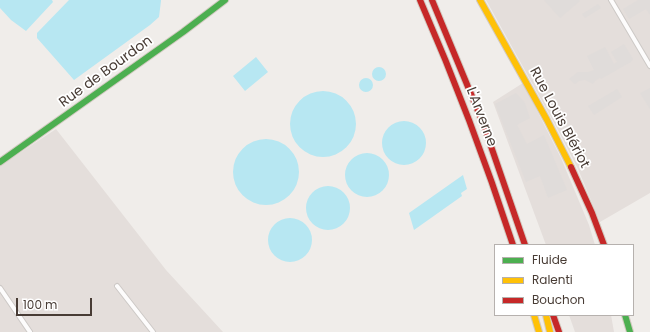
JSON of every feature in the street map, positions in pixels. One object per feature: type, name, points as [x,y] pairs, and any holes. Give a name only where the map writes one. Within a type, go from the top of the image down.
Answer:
[{"type":"main road","name":"Rue de Bourdon","points":[[0,162],[183,32],[225,0]]},
{"type":"main road","name":"L'Arverne","points":[[420,0],[466,109],[513,244]]},
{"type":"main road","name":"L'Arverne","points":[[432,0],[483,123],[508,193],[524,244]]},
{"type":"main road","name":"Rue Louis Blériot","points":[[480,0],[552,127],[580,186],[604,244]]},
{"type":"main road","points":[[534,316],[539,332]]},
{"type":"main road","points":[[546,316],[550,332]]},
{"type":"main road","points":[[553,316],[559,332]]},
{"type":"main road","points":[[625,316],[630,332]]},
{"type":"street","points":[[611,0],[650,66]]},
{"type":"street","points":[[117,286],[154,332]]},
{"type":"street","points":[[0,288],[30,332]]},
{"type":"shaded area","points":[[486,0],[650,0],[650,193],[600,222],[578,169],[558,130]]},
{"type":"shaded area","points":[[544,0],[579,0],[580,1],[560,18]]},
{"type":"shaded area","points":[[638,0],[650,0],[650,15],[646,9],[629,19],[623,9]]},
{"type":"shaded area","points":[[598,4],[601,8],[585,18],[582,14]]},
{"type":"shaded area","points":[[624,44],[633,59],[631,62],[601,79],[600,78],[593,84],[585,80],[579,81],[575,84],[569,79],[578,72],[588,72],[594,70],[587,56],[605,47],[614,64],[617,62],[611,52]]},
{"type":"shaded area","points":[[523,83],[561,158],[589,225],[595,244],[546,244],[493,102]]},
{"type":"shaded area","points":[[650,88],[650,109],[640,93]]},
{"type":"shaded area","points":[[617,89],[622,97],[594,115],[588,106]]},
{"type":"shaded area","points":[[516,93],[525,103],[530,118],[517,125],[527,144],[544,135],[567,190],[548,198],[540,176],[526,182],[495,104]]},
{"type":"shaded area","points":[[56,129],[166,270],[223,332],[0,332],[0,166]]},
{"type":"shaded area","points":[[569,316],[611,316],[614,332],[575,332]]},
{"type":"water","points":[[0,0],[52,0],[53,2],[26,31],[11,20],[0,8]]},
{"type":"water","points":[[69,0],[161,1],[159,17],[74,80],[37,38],[37,33]]},
{"type":"water","points":[[256,57],[268,72],[245,91],[233,76]]},
{"type":"water","points":[[376,67],[382,67],[386,71],[386,77],[382,81],[376,81],[372,77],[372,71]]},
{"type":"water","points":[[363,78],[369,78],[373,82],[373,88],[369,92],[363,92],[359,88],[359,82]]},
{"type":"water","points":[[316,91],[330,91],[342,96],[351,105],[356,117],[354,137],[347,148],[330,157],[316,157],[304,152],[295,143],[290,131],[290,117],[295,105],[304,96]]},
{"type":"water","points":[[400,121],[408,121],[420,127],[426,139],[426,147],[420,159],[408,165],[400,165],[388,159],[382,147],[382,139],[388,127]]},
{"type":"water","points":[[266,139],[279,142],[289,149],[296,159],[299,172],[296,185],[289,195],[279,202],[266,205],[253,202],[243,195],[236,185],[233,172],[236,159],[243,149],[253,142]]},
{"type":"water","points":[[363,153],[371,153],[383,159],[389,171],[389,179],[383,191],[371,197],[363,197],[351,191],[345,179],[345,171],[351,159]]},
{"type":"water","points":[[463,175],[467,189],[461,193],[462,196],[414,230],[409,213]]},
{"type":"water","points":[[324,186],[332,186],[344,192],[350,204],[350,212],[344,224],[332,230],[324,230],[312,224],[306,212],[306,204],[312,192]]},
{"type":"water","points":[[286,218],[294,218],[306,224],[312,236],[312,244],[306,256],[294,262],[286,262],[274,256],[268,244],[268,236],[274,224]]},
{"type":"traffic: fast","points":[[0,162],[183,32],[225,0]]},
{"type":"traffic: fast","points":[[625,316],[630,332]]},
{"type":"traffic: slow","points":[[480,0],[547,120],[571,167]]},
{"type":"traffic: slow","points":[[534,316],[539,332]]},
{"type":"traffic: slow","points":[[546,316],[550,332]]},
{"type":"traffic: jam","points":[[420,0],[470,121],[513,244]]},
{"type":"traffic: jam","points":[[432,0],[483,123],[525,244]]},
{"type":"traffic: jam","points":[[571,167],[592,213],[604,244]]},
{"type":"traffic: jam","points":[[553,316],[559,332]]}]
